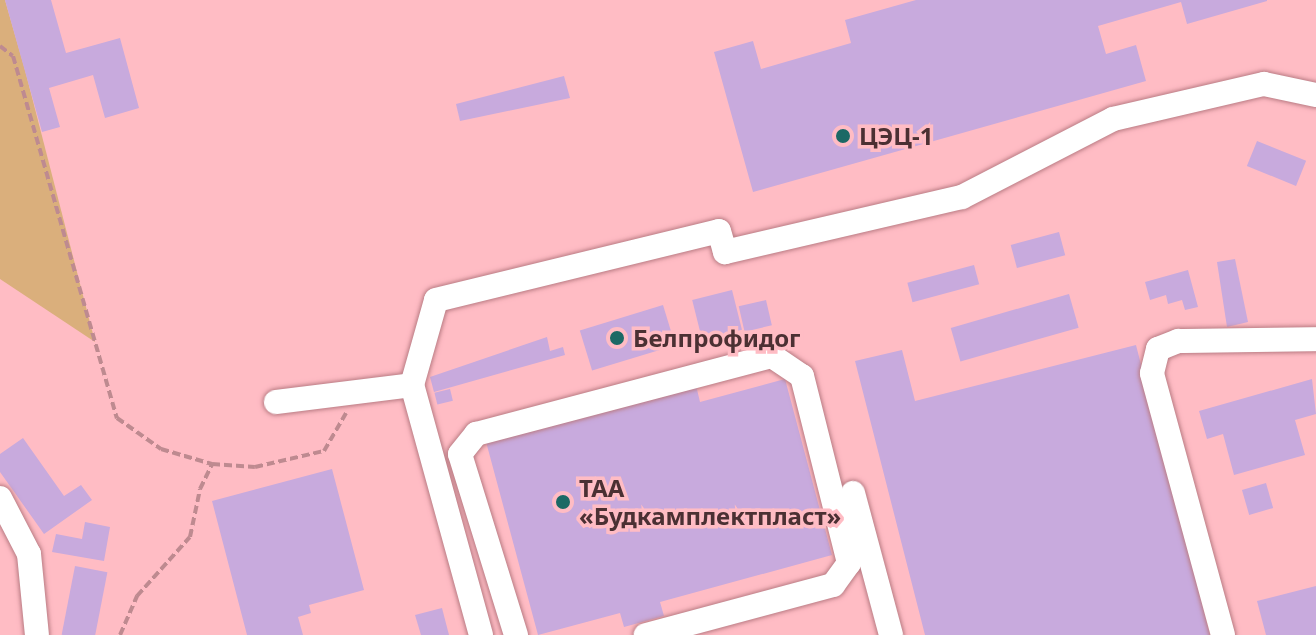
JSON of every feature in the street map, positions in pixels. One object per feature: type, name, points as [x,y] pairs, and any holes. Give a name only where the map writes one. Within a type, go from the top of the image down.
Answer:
[{"type":"lane","points":[[481,635],[412,385],[436,300],[719,231],[725,252],[962,197],[1128,115],[1264,84],[1316,95]]},
{"type":"lane","points":[[1223,635],[1152,373],[1158,349],[1178,341],[1316,339]]},
{"type":"lane","points":[[516,635],[460,454],[476,434],[772,356],[802,376],[849,563],[833,585],[646,635]]},
{"type":"lane","points":[[276,402],[412,385]]},
{"type":"lane","points":[[853,493],[891,635]]},
{"type":"lane","points":[[0,498],[29,554],[37,635]]},
{"type":"path","points":[[0,46],[13,56],[117,418],[161,449],[212,464],[255,467],[324,451],[357,393]]},
{"type":"path","points":[[120,635],[137,596],[190,537],[200,489],[212,464]]},
{"type":"shaded area","points":[[0,0],[5,0],[25,70],[95,342],[0,279]]},
{"type":"building","points":[[5,0],[51,0],[66,53],[120,38],[139,108],[105,118],[93,75],[49,88],[60,127],[42,132]]},
{"type":"building","name":"ЦЭЦ-1","points":[[916,0],[1267,1],[1187,24],[1181,2],[1098,26],[1106,54],[1136,45],[1146,81],[753,192],[714,52],[753,41],[761,69],[851,43],[845,20]]},
{"type":"building","points":[[564,76],[570,98],[460,121],[456,104]]},
{"type":"building","points":[[1257,141],[1306,161],[1296,186],[1247,166]]},
{"type":"building","points":[[1059,232],[1065,255],[1017,268],[1011,245]]},
{"type":"building","points":[[1235,259],[1248,322],[1227,327],[1217,262]]},
{"type":"building","points":[[974,265],[979,284],[913,302],[907,283]]},
{"type":"building","points":[[1188,270],[1198,307],[1185,310],[1182,300],[1168,304],[1166,295],[1150,300],[1145,282]]},
{"type":"building","points":[[732,290],[742,330],[702,340],[692,300]]},
{"type":"building","points":[[1069,294],[1079,328],[960,362],[951,328]]},
{"type":"building","points":[[766,300],[772,325],[745,332],[739,306]]},
{"type":"building","points":[[663,305],[675,345],[592,371],[580,330]]},
{"type":"building","points":[[547,337],[550,351],[563,347],[565,355],[434,392],[430,377]]},
{"type":"building","points":[[1136,345],[1210,635],[925,635],[855,361],[902,350],[915,401]]},
{"type":"building","points":[[785,379],[832,555],[660,602],[664,616],[624,627],[620,613],[538,635],[485,438],[695,381],[700,402]]},
{"type":"building","points":[[1312,379],[1316,414],[1295,420],[1305,455],[1234,475],[1223,434],[1207,439],[1199,411]]},
{"type":"building","points":[[450,389],[453,401],[437,405],[434,393]]},
{"type":"building","points":[[23,438],[64,496],[81,485],[92,500],[44,534],[0,472],[0,454]]},
{"type":"building","points":[[332,469],[364,590],[309,605],[311,613],[298,617],[303,635],[247,635],[212,501]]},
{"type":"building","points":[[1266,483],[1273,508],[1249,515],[1242,490]]},
{"type":"building","points":[[85,522],[110,527],[104,561],[52,552],[56,534],[82,539]]},
{"type":"building","points":[[75,566],[107,572],[95,635],[62,635]]},
{"type":"building","points":[[1316,586],[1316,635],[1266,635],[1257,601]]},
{"type":"building","points":[[442,608],[449,635],[421,635],[415,615]]},
{"type":"place","name":"ЦЭЦ-1","points":[[843,136]]},
{"type":"place","name":"Белпрофидог","points":[[617,338]]},
{"type":"place","name":"ТАА «Будкамплектпласт»","points":[[563,502]]}]
